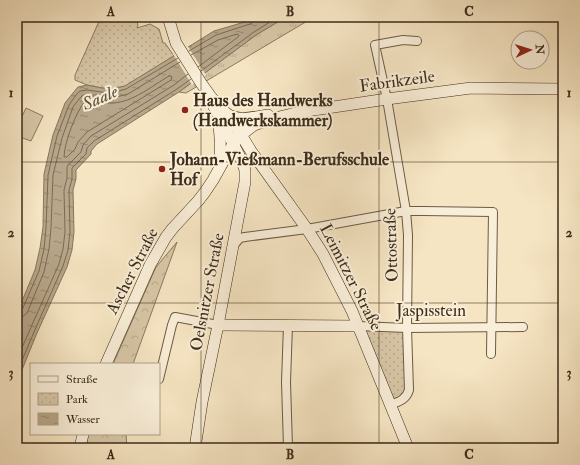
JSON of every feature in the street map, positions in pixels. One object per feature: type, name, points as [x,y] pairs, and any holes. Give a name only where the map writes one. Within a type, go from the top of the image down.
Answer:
[{"type":"street","points":[[168,17],[179,48],[219,109],[230,116],[238,118],[300,112]]},
{"type":"street","name":"Ottostraße","points":[[390,405],[399,402],[408,394],[409,390],[407,328],[408,235],[406,211],[387,99],[375,45],[403,40],[417,41]]},
{"type":"street","name":"Fabrikzeile","points":[[233,144],[241,135],[260,122],[300,112],[471,88],[563,89]]},
{"type":"street","name":"Leimitzer Straße","points":[[219,109],[241,135],[308,229],[323,254],[352,311],[407,448]]},
{"type":"street","name":"Oelsnitzer Straße","points":[[195,448],[202,402],[244,190],[245,175],[242,161],[233,144],[219,109]]},
{"type":"street","name":"Ascher Straße","points":[[213,180],[219,164],[221,149],[219,109]]},
{"type":"street","name":"Ascher Straße","points":[[106,363],[150,265],[158,251],[173,228],[198,201],[213,180],[233,144]]},
{"type":"street","points":[[234,245],[240,238],[245,237],[308,229],[406,211],[493,212],[491,354]]},
{"type":"street","points":[[160,375],[175,317],[218,325]]},
{"type":"street","name":"Jaspisstein","points":[[218,325],[358,326],[407,328],[523,327]]},
{"type":"street","points":[[288,325],[286,382],[288,446]]},
{"type":"street","points":[[80,448],[83,435]]},
{"type":"street","points":[[239,448],[288,446],[416,448]]},
{"type":"green space","points":[[101,17],[136,17],[138,25],[137,28],[150,24],[159,29],[163,43],[165,43],[174,56],[125,86],[112,89],[102,88],[87,85],[75,80],[75,75]]},
{"type":"green space","points":[[286,17],[314,17],[186,93],[179,92],[256,35]]},
{"type":"green space","points":[[26,108],[43,116],[31,141],[17,136],[17,127]]},
{"type":"green space","points":[[177,242],[133,363],[113,363],[156,267]]},
{"type":"green space","points":[[358,327],[407,328],[408,387],[404,396],[390,404]]},
{"type":"green space","points":[[88,435],[126,435],[127,448],[86,448]]},
{"type":"water","name":"Saale","points":[[254,17],[286,17],[256,35],[179,92],[97,144],[91,151],[91,154],[76,170],[76,179],[73,190],[74,232],[72,250],[67,267],[17,382],[17,313],[35,270],[43,227],[44,174],[53,135],[65,103],[78,87],[87,85],[112,89],[125,86],[214,31],[248,21]]},
{"type":"pier","points":[[187,45],[206,75],[192,85],[173,54]]},
{"type":"place","name":"Haus des Handwerks (Handwerkskammer)","points":[[185,110]]},
{"type":"place","name":"Johann-Vießmann-Berufsschule Hof","points":[[162,169]]}]
